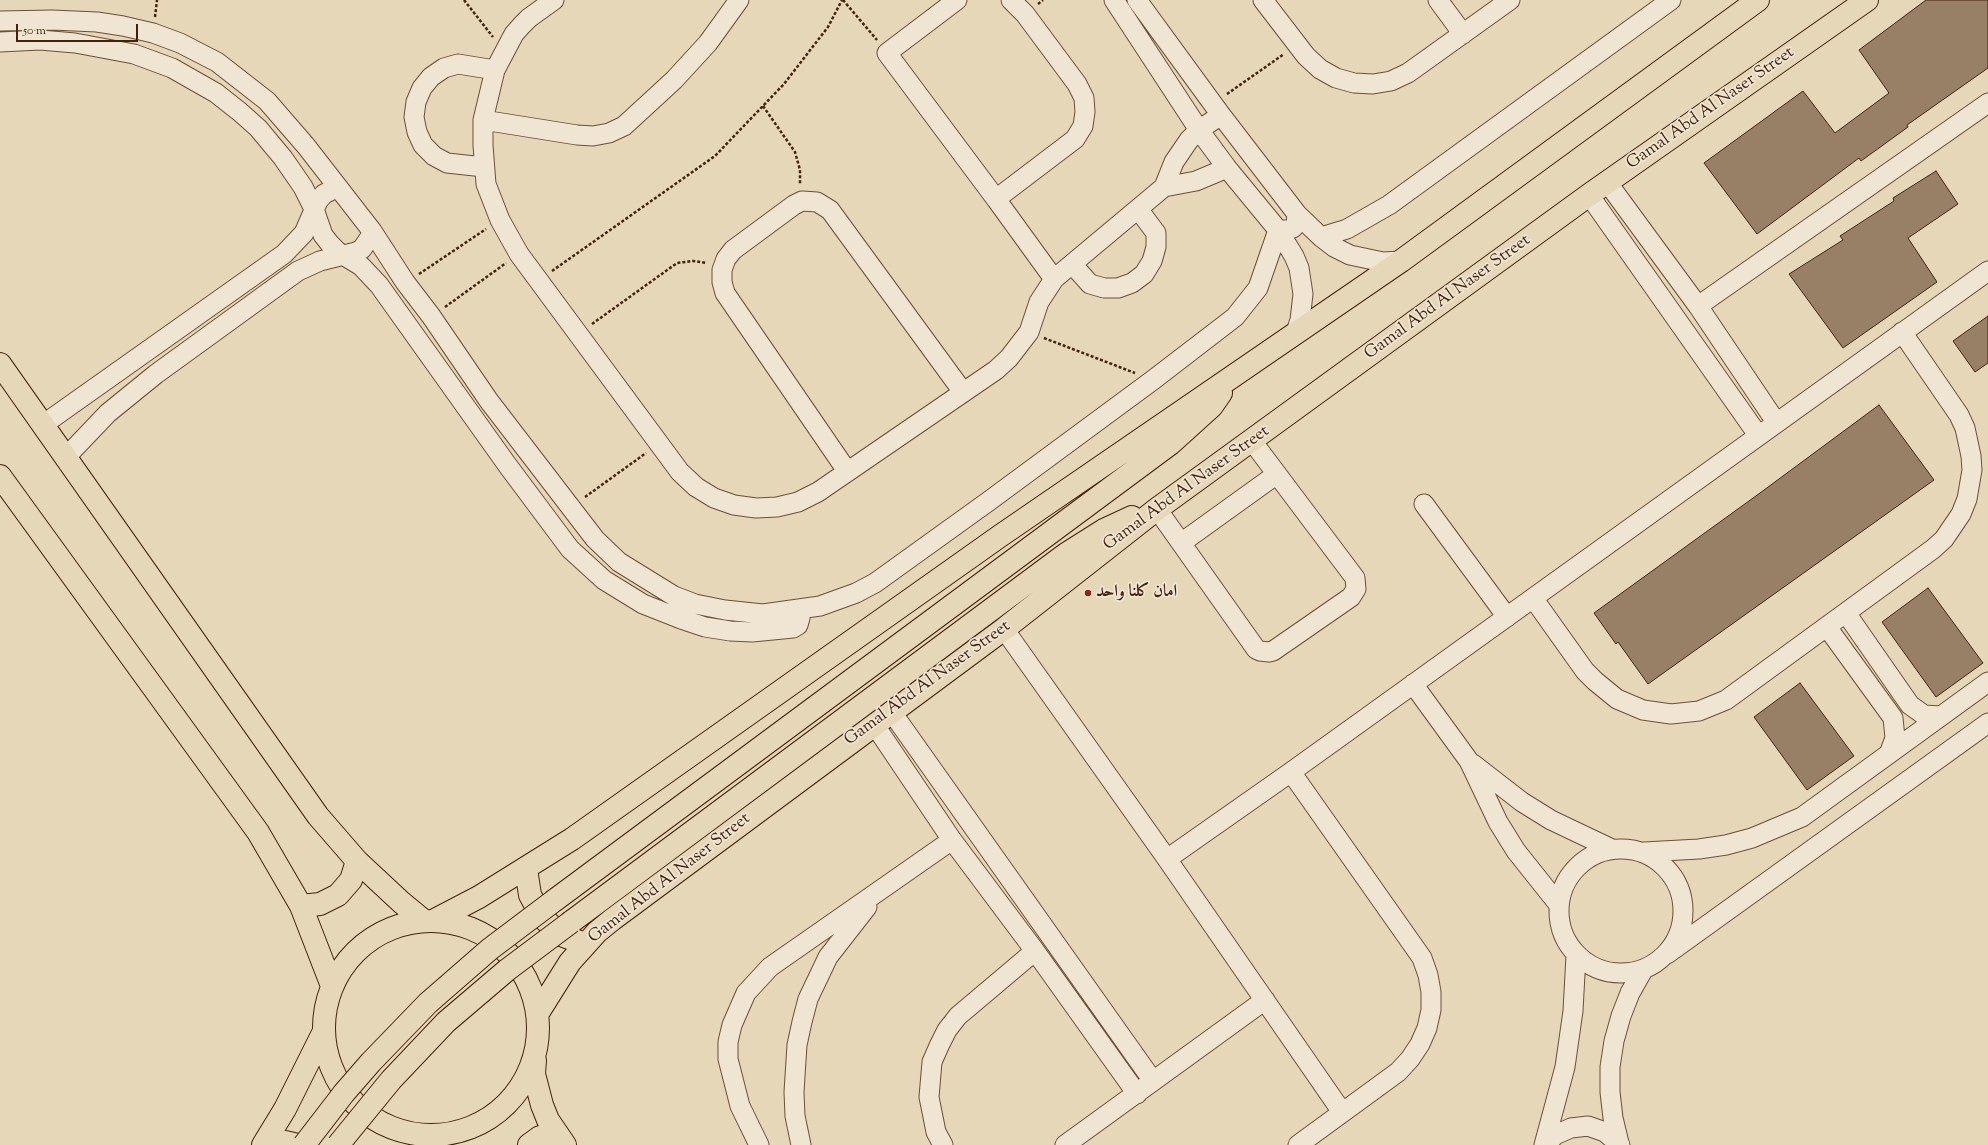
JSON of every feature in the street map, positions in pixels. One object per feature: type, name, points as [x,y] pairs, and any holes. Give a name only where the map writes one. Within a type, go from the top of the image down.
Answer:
[{"type":"main road","points":[[429,921],[479,897],[526,869],[578,834],[1000,536],[1401,261],[1758,0]]},
{"type":"main road","name":"Gamal Abd Al Naser Street","points":[[538,1013],[562,973],[585,944],[612,919],[1004,629],[1157,509],[1606,182],[1854,6],[1867,0]]},
{"type":"main road","points":[[0,364],[44,424],[318,816],[357,861],[401,902],[429,921]]},
{"type":"main road","points":[[304,1145],[344,1093],[371,1062],[428,1003],[490,949],[1170,444],[1212,406],[1235,374]]},
{"type":"main road","points":[[0,476],[258,832],[301,906],[323,959],[332,986]]},
{"type":"main road","points":[[338,1145],[391,1080],[446,1022],[507,970],[1066,554],[1110,527],[1157,509]]},
{"type":"main road","points":[[301,906],[320,904],[338,895],[351,880],[357,861]]},
{"type":"main road","points":[[526,869],[530,895],[542,917],[561,934],[585,944]]},
{"type":"main road","points":[[466,1145],[422,1139],[396,1131],[373,1119],[353,1103],[338,1082],[328,1058],[323,1033],[325,1008],[332,986],[344,965],[360,948],[373,939],[401,925],[429,921],[455,923],[475,930],[494,940],[510,955],[524,972],[533,992],[538,1013],[539,1036],[534,1074],[540,1100],[548,1120],[561,1139]]},
{"type":"main road","points":[[264,1145],[285,1109],[323,1033]]},
{"type":"main road","points":[[422,1139],[459,1132],[480,1124],[499,1112],[514,1097],[527,1078],[535,1058]]},
{"type":"main road","points":[[530,1145],[540,1137],[561,1139]]},
{"type":"main road","points":[[264,1145],[285,1142],[298,1145]]},
{"type":"street","points":[[554,0],[529,18],[514,34],[495,70],[483,120],[482,145],[486,184],[500,220],[519,254],[680,472],[696,487],[714,498],[734,505],[756,508],[777,507],[798,502],[818,492],[996,370],[1009,358],[1029,332],[1040,302],[1054,279],[1164,187],[1174,162],[1181,150],[1217,110]]},
{"type":"street","points":[[483,120],[577,135],[593,136],[609,133],[624,126],[674,80],[708,43],[739,0]]},
{"type":"street","points":[[957,0],[887,53],[1054,279]]},
{"type":"street","points":[[996,200],[1076,139],[1083,126],[1085,112],[1084,98],[1077,84],[1025,14],[1011,0]]},
{"type":"street","points":[[1114,0],[1199,130],[1227,168],[1278,230],[1294,256],[1302,281],[1302,307],[1296,332]]},
{"type":"street","points":[[1137,0],[1217,110],[1297,214],[1320,237],[1334,247],[1350,255],[1383,262],[1401,261]]},
{"type":"street","points":[[1263,0],[1306,56],[1320,69],[1336,78],[1354,83],[1373,84],[1391,81],[1408,73],[1510,0]]},
{"type":"street","points":[[1438,0],[1463,34]]},
{"type":"street","points":[[1320,237],[1347,229],[1389,205],[1671,0]]},
{"type":"street","points":[[0,21],[52,20],[97,22],[123,26],[180,43],[217,62],[267,101],[306,146],[372,231],[405,282],[432,316],[490,401],[595,539],[619,562],[674,596],[695,604],[725,610],[763,614],[820,606],[856,594],[875,583],[1153,380],[1234,317],[1258,288],[1278,230]]},
{"type":"street","points":[[0,42],[40,40],[75,43],[134,54],[172,68],[216,92],[258,128],[283,158],[303,187],[314,209],[323,235],[330,244],[343,255],[361,266],[379,285],[566,544],[591,570],[604,580],[643,604],[681,619],[730,631],[752,632],[793,628],[798,625],[800,618],[794,610]]},
{"type":"street","points":[[484,167],[447,163],[434,156],[424,145],[417,132],[414,117],[416,102],[422,88],[426,82],[444,68],[458,64],[495,70]]},
{"type":"street","points":[[1698,306],[1988,103]]},
{"type":"street","points":[[1164,187],[1196,181],[1227,168]]},
{"type":"street","points":[[1606,182],[1698,306],[1776,422]]},
{"type":"street","points":[[44,424],[284,254],[304,233],[314,209],[324,194],[332,190],[339,189]]},
{"type":"street","points":[[1589,195],[1758,436]]},
{"type":"street","points":[[848,472],[725,293],[722,282],[722,270],[726,259],[733,250],[794,205],[802,202],[817,202],[830,210],[963,392]]},
{"type":"street","points":[[1072,264],[1090,284],[1104,288],[1118,288],[1132,283],[1144,274],[1152,261],[1156,247],[1156,233],[1138,209]]},
{"type":"street","points":[[1278,230],[1288,230],[1293,228],[1296,224],[1297,214]]},
{"type":"street","points":[[66,457],[108,413],[162,370],[298,271],[320,261],[356,252],[362,249],[370,238],[372,231]]},
{"type":"street","points":[[1167,859],[1414,684],[1776,422],[1988,271]]},
{"type":"street","points":[[1533,598],[1594,682],[1617,699],[1636,708],[1657,713],[1671,714],[1692,712],[1726,700],[1933,549],[1944,539],[1961,514],[1970,485],[1972,470],[1970,449],[1965,428],[1959,415],[1902,332]]},
{"type":"street","points":[[1157,509],[1256,649],[1260,651],[1269,652],[1273,650],[1351,597],[1356,589],[1355,578],[1252,441]]},
{"type":"street","points":[[1181,543],[1277,474]]},
{"type":"street","points":[[1424,504],[1507,617]]},
{"type":"street","points":[[1846,613],[1910,705],[1924,715],[1941,716]]},
{"type":"street","points":[[1827,627],[1893,718],[1895,738],[1889,754]]},
{"type":"street","points":[[1004,629],[1167,859],[1342,1112]]},
{"type":"street","points":[[1988,682],[1802,817],[1777,828],[1726,845],[1699,849],[1644,852],[1628,848],[1612,849],[1586,859],[1567,879],[1559,904],[1559,923],[1565,940],[1576,955],[1596,969],[1619,974],[1643,970],[1656,963],[1988,722]]},
{"type":"street","points":[[1414,684],[1469,761],[1482,792],[1506,834],[1536,878],[1559,904]]},
{"type":"street","points":[[892,711],[1153,1081]]},
{"type":"street","points":[[874,724],[952,840],[1035,951],[1137,1094]]},
{"type":"street","points":[[1469,761],[1494,782],[1539,813],[1612,849]]},
{"type":"street","points":[[1291,772],[1422,958],[1428,975],[1431,992],[1431,1010],[1427,1028],[1420,1044],[1410,1059],[1398,1072],[1298,1145]]},
{"type":"street","points":[[758,1145],[740,1106],[728,1059],[728,1042],[732,1025],[738,1008],[746,993],[770,968],[952,840]]},
{"type":"street","points":[[1644,852],[1665,865],[1679,885],[1681,891],[1684,909],[1680,933],[1667,954]]},
{"type":"street","points":[[801,1145],[795,1116],[794,1068],[797,1045],[808,999],[828,957],[887,885]]},
{"type":"street","points":[[943,1145],[933,1120],[929,1097],[932,1062],[938,1046],[947,1030],[958,1016],[1035,951]]},
{"type":"street","points":[[1545,1145],[1559,1094],[1566,1060],[1573,1011],[1576,955]]},
{"type":"street","points":[[1620,1144],[1613,1118],[1610,1092],[1612,1054],[1621,1016],[1630,993],[1643,970]]},
{"type":"street","points":[[1065,1145],[1265,1000]]},
{"type":"street","points":[[1545,1145],[1555,1136],[1571,1128],[1588,1126],[1606,1132],[1620,1144]]},
{"type":"path","points":[[464,0],[505,52]]},
{"type":"path","points":[[539,280],[715,156],[784,84],[828,27],[843,0],[887,53]]},
{"type":"path","points":[[1217,110],[1297,45]]},
{"type":"path","points":[[763,106],[795,152],[800,176],[800,188],[794,205]]},
{"type":"path","points":[[405,282],[500,220]]},
{"type":"path","points":[[432,316],[519,254]]},
{"type":"path","points":[[578,334],[677,263],[693,261],[708,263],[722,270]]},
{"type":"path","points":[[1029,332],[1153,380]]},
{"type":"path","points":[[570,508],[659,444]]},
{"type":"building","points":[[1926,0],[1988,0],[1988,68],[1907,125],[1908,127],[1861,161],[1859,158],[1757,234],[1704,163],[1803,91],[1835,133],[1889,93],[1859,50]]},
{"type":"building","points":[[1936,171],[1958,204],[1908,238],[1937,282],[1843,348],[1789,274],[1843,240],[1840,236],[1894,201],[1893,198]]},
{"type":"building","points":[[1988,316],[1988,363],[1975,372],[1953,341]]},
{"type":"building","points":[[1879,405],[1934,480],[1648,684],[1618,642],[1616,644],[1594,613]]},
{"type":"building","points":[[1928,588],[1983,663],[1936,697],[1882,622]]},
{"type":"building","points":[[1800,683],[1854,756],[1807,790],[1754,717]]},
{"type":"place","name":"امان كلنا واحد","points":[[1088,593]]}]
